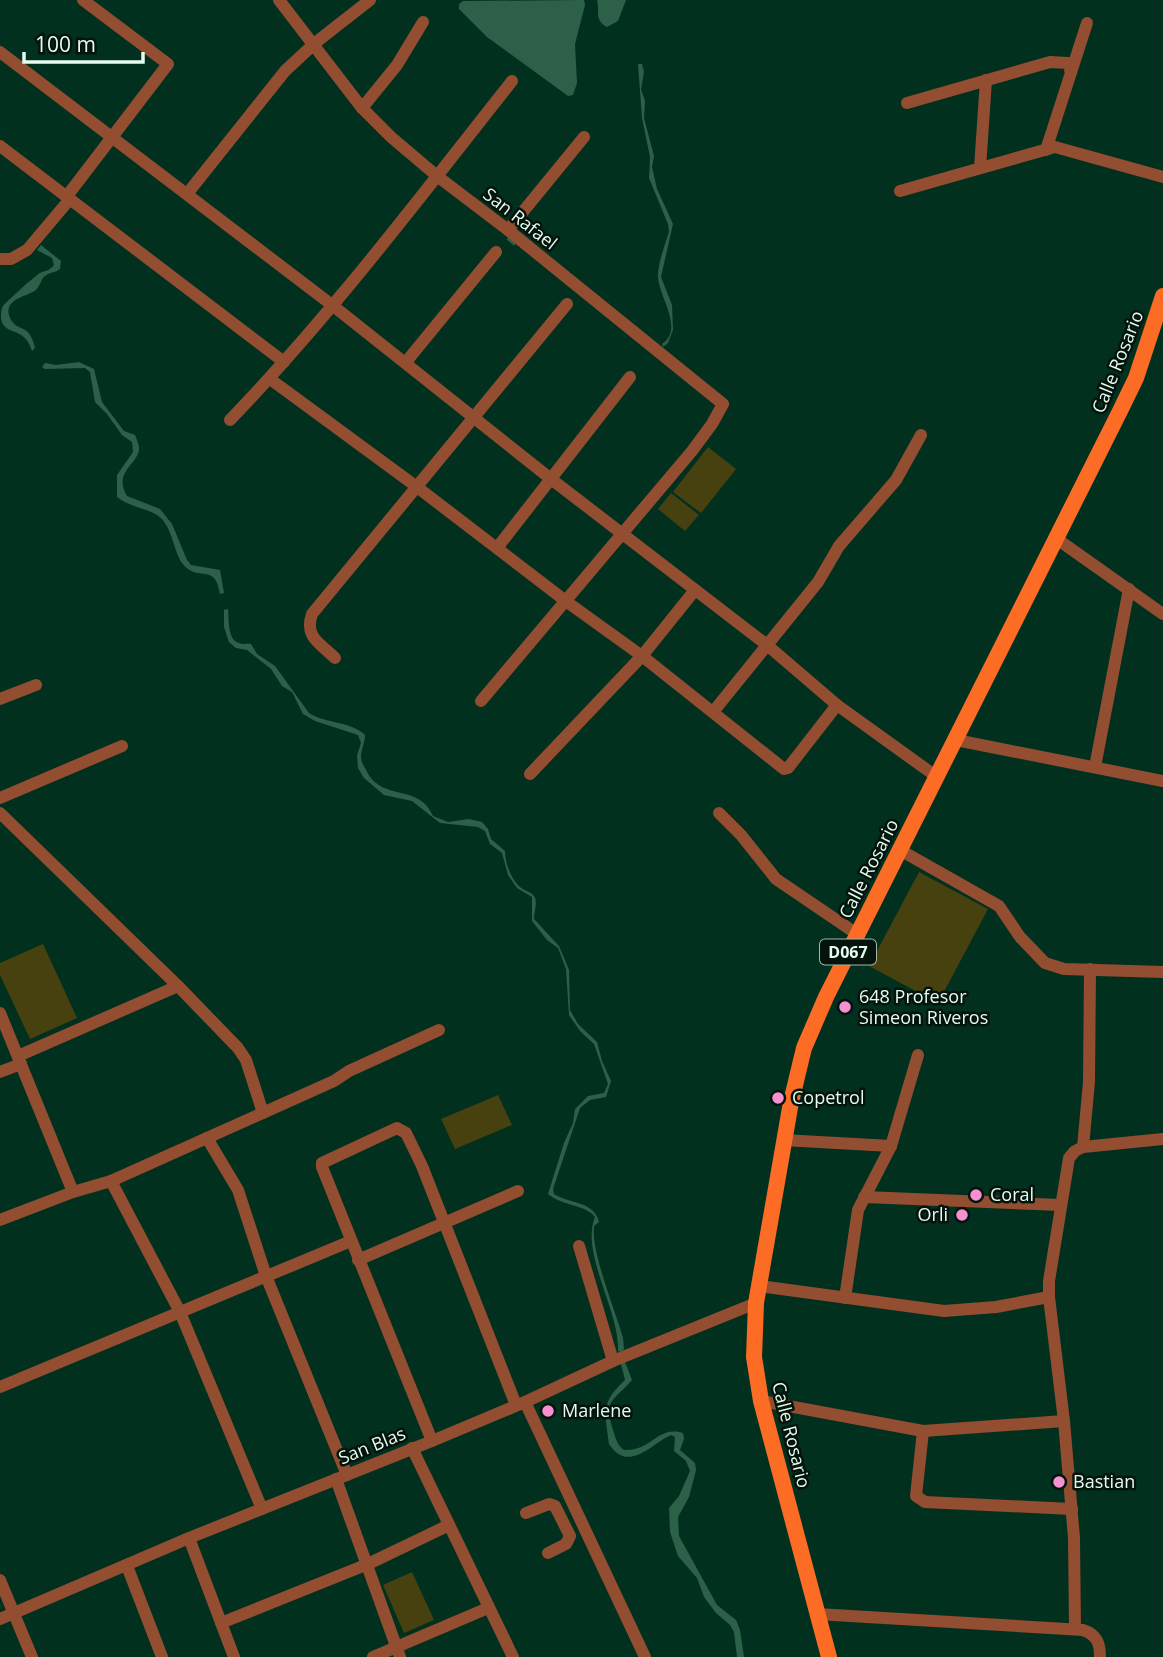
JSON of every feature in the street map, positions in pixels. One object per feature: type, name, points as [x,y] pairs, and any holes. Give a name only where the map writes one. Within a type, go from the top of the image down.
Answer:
[{"type":"main road","name":"Calle Rosario","points":[[829,1657],[761,1401],[754,1357],[756,1303],[795,1080],[808,1038],[857,934],[1136,378],[1163,296]]},
{"type":"street","points":[[0,258],[11,259],[27,250],[168,64],[98,4],[83,0]]},
{"type":"street","name":"San Rafael","points":[[279,0],[315,43],[362,108],[391,137],[436,176],[508,230],[723,404],[692,451],[623,533]]},
{"type":"street","points":[[187,194],[285,71],[315,43],[370,0]]},
{"type":"street","points":[[362,108],[397,65],[423,22]]},
{"type":"street","points":[[1046,150],[1087,23]]},
{"type":"street","points":[[0,52],[406,362],[551,479],[766,645],[838,705],[937,777]]},
{"type":"street","points":[[907,103],[1058,61],[1068,63],[1071,72]]},
{"type":"street","points":[[981,168],[986,80]]},
{"type":"street","points":[[230,420],[270,379],[332,305],[512,81]]},
{"type":"street","points":[[508,230],[584,137]]},
{"type":"street","points":[[0,146],[284,362]]},
{"type":"street","points":[[900,191],[1059,147],[1163,177]]},
{"type":"street","points":[[406,362],[496,252]]},
{"type":"street","points":[[335,658],[309,632],[308,625],[312,614],[567,304]]},
{"type":"street","points":[[497,548],[630,377]]},
{"type":"street","points":[[270,379],[642,656],[786,769],[838,705]]},
{"type":"street","points":[[713,712],[818,582],[839,545],[896,480],[921,435]]},
{"type":"street","points":[[481,701],[623,533]]},
{"type":"street","points":[[1057,539],[1163,614]]},
{"type":"street","points":[[1095,767],[1129,589]]},
{"type":"street","points":[[530,774],[642,656],[695,590]]},
{"type":"street","points":[[0,699],[36,685]]},
{"type":"street","points":[[956,740],[1163,781]]},
{"type":"street","points":[[0,798],[122,746]]},
{"type":"street","points":[[0,813],[178,986],[242,1054],[263,1113]]},
{"type":"street","points":[[719,813],[741,835],[776,879],[857,934]]},
{"type":"street","points":[[900,850],[999,906],[1020,937],[1045,963],[1064,969],[1163,972]]},
{"type":"street","points":[[1083,1147],[1089,1082],[1090,969]]},
{"type":"street","points":[[0,1072],[20,1060],[178,986]]},
{"type":"street","points":[[0,1013],[73,1192]]},
{"type":"street","points":[[0,1220],[73,1192],[111,1181],[439,1030]]},
{"type":"street","points":[[845,1298],[858,1210],[891,1146],[918,1055]]},
{"type":"street","points":[[432,1441],[358,1260],[322,1163],[397,1128],[406,1133],[520,1403],[579,1515],[645,1657]]},
{"type":"street","points":[[207,1138],[238,1190],[341,1477],[398,1652]]},
{"type":"street","points":[[1075,1629],[1072,1509],[1049,1297],[1060,1205],[1069,1158],[1075,1151],[1083,1147],[1163,1139]]},
{"type":"street","points":[[783,1140],[891,1146]]},
{"type":"street","points":[[111,1181],[180,1312],[262,1509]]},
{"type":"street","points":[[358,1260],[518,1191]]},
{"type":"street","points":[[864,1197],[1060,1205]]},
{"type":"street","points":[[0,1387],[351,1241]]},
{"type":"street","points":[[579,1246],[613,1361]]},
{"type":"street","points":[[759,1286],[944,1311],[996,1307],[1049,1297]]},
{"type":"street","name":"San Blas","points":[[0,1619],[189,1538],[432,1441],[613,1361],[756,1303]]},
{"type":"street","points":[[761,1401],[923,1432],[1064,1420]]},
{"type":"street","points":[[923,1432],[916,1496],[919,1500],[1072,1509]]},
{"type":"street","points":[[412,1448],[513,1657]]},
{"type":"street","points":[[526,1513],[553,1504],[563,1521],[570,1540],[566,1545],[548,1553]]},
{"type":"street","points":[[563,1521],[579,1515]]},
{"type":"street","points":[[221,1623],[368,1564],[449,1525]]},
{"type":"street","points":[[189,1538],[234,1657]]},
{"type":"street","points":[[127,1566],[162,1657]]},
{"type":"street","points":[[0,1580],[32,1657]]},
{"type":"street","points":[[373,1657],[398,1652],[488,1608]]},
{"type":"street","points":[[817,1614],[1075,1629],[1091,1633],[1097,1639],[1100,1644],[1100,1657]]},
{"type":"shaded area","points":[[584,0],[575,44],[577,83],[573,95],[568,96],[487,37],[459,9],[459,4],[463,1]]},
{"type":"shaded area","points":[[597,0],[626,0],[618,21],[607,27],[603,24],[599,19]]},
{"type":"shaded area","points":[[638,64],[642,64],[644,72],[641,89],[645,101],[644,118],[654,156],[652,167],[657,189],[673,224],[661,277],[672,305],[673,330],[668,343],[663,347],[662,344],[671,329],[671,321],[658,276],[660,259],[669,232],[649,178],[650,157],[642,118]]},
{"type":"shaded area","points":[[41,245],[61,261],[60,269],[45,276],[36,290],[16,300],[9,307],[14,324],[30,334],[35,348],[32,351],[24,338],[5,327],[1,313],[3,306],[21,289],[54,265],[52,258],[37,250]]},
{"type":"shaded area","points":[[79,362],[94,369],[102,402],[124,431],[135,435],[138,453],[123,480],[127,496],[160,509],[172,524],[191,565],[220,570],[224,593],[220,594],[218,584],[210,575],[194,572],[182,563],[162,519],[117,497],[117,475],[133,452],[132,442],[122,435],[95,402],[90,372],[85,368],[42,367],[45,363],[56,365]]},
{"type":"shaded area","points":[[708,447],[736,469],[701,513],[673,492]]},
{"type":"shaded area","points":[[671,493],[699,515],[685,531],[658,509]]},
{"type":"shaded area","points":[[228,609],[232,638],[240,644],[251,644],[257,654],[275,666],[309,713],[353,727],[365,735],[361,759],[374,781],[382,787],[419,799],[433,816],[448,822],[469,819],[482,822],[491,839],[505,851],[507,866],[514,880],[534,896],[534,919],[559,946],[569,970],[570,1010],[578,1024],[597,1042],[611,1081],[606,1097],[590,1100],[580,1108],[553,1189],[554,1194],[592,1210],[599,1222],[594,1226],[596,1251],[623,1338],[624,1349],[621,1352],[618,1351],[613,1318],[596,1265],[592,1231],[595,1217],[586,1210],[548,1194],[573,1123],[575,1109],[588,1096],[604,1093],[608,1084],[594,1044],[580,1031],[569,1015],[566,969],[558,948],[547,940],[532,921],[532,897],[517,888],[508,875],[502,853],[490,844],[485,831],[478,827],[440,823],[412,801],[384,795],[364,778],[358,768],[357,755],[361,743],[358,735],[315,721],[303,714],[292,692],[282,686],[271,669],[247,650],[236,648],[229,642],[224,627],[224,610]]},
{"type":"shaded area","points":[[919,872],[988,909],[938,1003],[869,966]]},
{"type":"shaded area","points":[[43,944],[77,1018],[30,1039],[0,975],[0,963]]},
{"type":"shaded area","points":[[498,1095],[512,1125],[455,1149],[441,1119]]},
{"type":"shaded area","points":[[625,1362],[632,1380],[612,1401],[609,1412],[617,1441],[624,1450],[634,1449],[667,1432],[683,1433],[680,1450],[695,1463],[696,1470],[689,1497],[678,1517],[679,1536],[717,1605],[736,1620],[744,1657],[737,1657],[734,1632],[704,1597],[697,1578],[678,1556],[670,1532],[669,1508],[679,1496],[690,1471],[686,1461],[674,1451],[675,1437],[671,1435],[632,1456],[617,1453],[609,1444],[606,1409],[611,1395],[625,1380],[621,1364]]},
{"type":"shaded area","points":[[412,1572],[434,1620],[404,1633],[383,1585]]},
{"type":"waterway","points":[[508,239],[514,244]]},
{"type":"place","name":"648 Profesor Simeon Riveros","points":[[845,1007]]},
{"type":"place","name":"Copetrol","points":[[778,1098]]},
{"type":"place","name":"Coral","points":[[976,1195]]},
{"type":"place","name":"Orli","points":[[962,1215]]},
{"type":"place","name":"Marlene","points":[[548,1411]]},
{"type":"place","name":"Bastian","points":[[1059,1482]]}]
